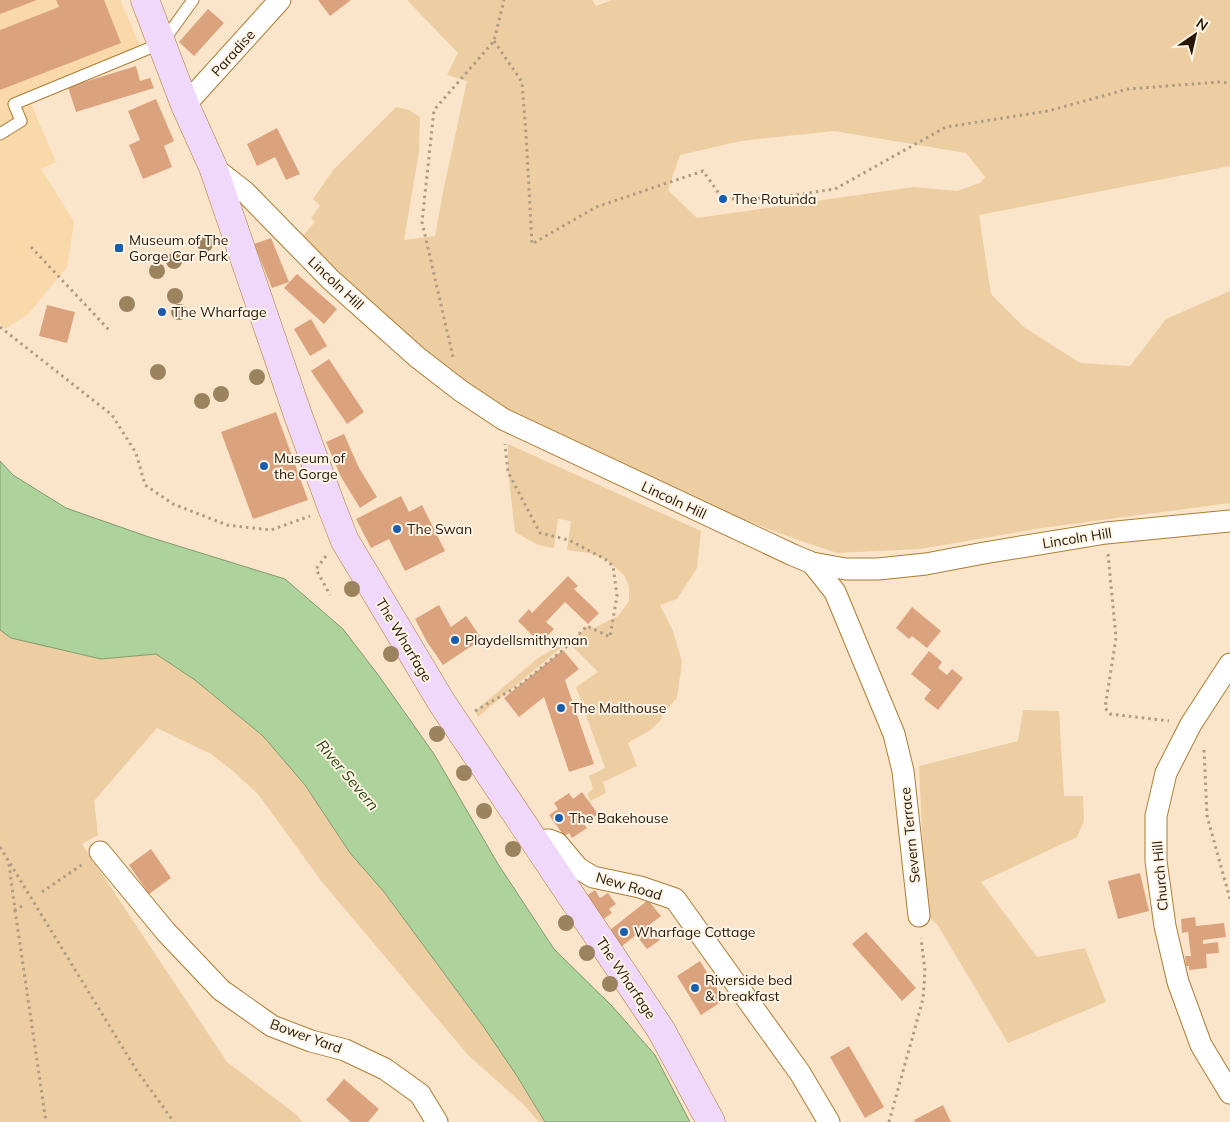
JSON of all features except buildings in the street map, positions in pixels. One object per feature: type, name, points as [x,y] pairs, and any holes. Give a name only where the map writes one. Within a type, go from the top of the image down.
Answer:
[{"type":"street","name":"The Wharfage","points":[[145,0],[185,105],[213,167],[345,541],[442,703],[661,1030],[711,1122]]},
{"type":"street","name":"Paradise","points":[[185,105],[280,0]]},
{"type":"street","name":"Lincoln Hill","points":[[213,167],[245,192],[331,280],[417,357],[461,391],[503,419],[812,563],[846,569],[878,569],[926,564],[1106,534],[1230,521]]},
{"type":"street","name":"Severn Terrace","points":[[812,563],[835,592],[894,734],[903,771],[919,916]]},
{"type":"street","name":"Church Hill","points":[[1230,664],[1192,724],[1166,773],[1156,816],[1156,861],[1165,926],[1178,982],[1201,1045],[1230,1093]]},
{"type":"street","name":"New Road","points":[[535,841],[549,840],[556,843],[578,868],[594,877],[640,887],[675,899],[800,1073],[829,1122]]},
{"type":"street","name":"Bower Yard","points":[[100,852],[166,932],[221,990],[272,1026],[311,1041],[345,1050],[385,1069],[420,1094],[438,1122]]},
{"type":"lane","points":[[0,134],[21,121],[14,104],[162,43],[193,0]]},
{"type":"path","points":[[461,391],[422,222],[434,110],[494,41],[504,0]]},
{"type":"path","points":[[494,41],[522,82],[532,244],[596,207],[703,172],[723,200],[774,198],[835,190],[946,127],[1048,111],[1128,89],[1219,82],[1230,83]]},
{"type":"path","points":[[30,247],[109,330]]},
{"type":"path","points":[[0,327],[112,415],[136,453],[145,485],[173,504],[228,525],[271,530],[332,508]]},
{"type":"path","points":[[455,723],[520,685],[563,650],[587,626],[610,637],[617,596],[613,566],[568,540],[540,532],[508,472],[503,419]]},
{"type":"path","points":[[1106,534],[1116,638],[1106,708],[1110,714],[1192,724],[1203,738],[1207,816],[1230,899]]},
{"type":"path","points":[[330,595],[316,570],[324,557],[332,551]]},
{"type":"path","points":[[0,847],[137,1071],[174,1122]]},
{"type":"path","points":[[42,892],[100,852]]},
{"type":"path","points":[[8,860],[46,1122]]},
{"type":"path","points":[[16,910],[22,906]]},
{"type":"path","points":[[889,1122],[923,1000],[924,971],[919,916]]},
{"type":"shaded area","points":[[0,0],[120,0],[142,50],[28,97],[56,162],[41,169],[74,222],[67,267],[28,314],[5,329],[0,324]]},
{"type":"shaded area","points":[[407,0],[592,0],[596,6],[612,0],[1230,0],[1230,166],[979,215],[991,294],[1024,327],[1080,363],[1130,366],[1166,319],[1230,291],[1230,503],[1042,528],[920,549],[837,553],[688,499],[486,404],[414,348],[301,238],[315,222],[311,218],[320,206],[313,199],[334,169],[396,107],[409,110],[420,117],[419,152],[404,240],[435,236],[467,81],[447,75],[458,53]],"holes":[[[834,131],[966,153],[985,177],[980,183],[957,191],[914,187],[697,218],[668,190],[680,155],[741,141]]]},
{"type":"shaded area","points":[[508,444],[701,531],[697,568],[677,599],[660,605],[673,631],[682,662],[677,698],[652,729],[628,743],[637,766],[603,782],[606,793],[590,801],[587,794],[593,789],[589,776],[605,768],[576,687],[598,672],[568,642],[478,717],[475,711],[538,658],[579,634],[587,626],[594,628],[618,616],[629,601],[629,586],[624,575],[605,559],[589,553],[567,550],[571,521],[558,519],[554,548],[538,545],[515,532],[508,472]]},
{"type":"shaded area","points":[[0,630],[11,638],[101,659],[156,654],[195,680],[263,736],[305,785],[350,853],[384,892],[483,1026],[545,1122],[539,1122],[523,1104],[468,1055],[322,882],[258,794],[211,754],[157,728],[94,801],[98,835],[82,844],[227,1062],[298,1116],[302,1122],[0,1122]]},
{"type":"shaded area","points":[[1023,710],[1059,711],[1064,796],[1083,796],[1084,821],[1077,837],[981,882],[1037,957],[1085,948],[1106,1002],[1008,1043],[937,924],[926,916],[919,766],[1018,741]]},
{"type":"water","name":"River Severn","points":[[0,461],[13,475],[66,508],[149,537],[285,579],[343,629],[434,754],[498,864],[554,949],[612,1006],[655,1055],[690,1122],[545,1122],[483,1026],[384,892],[350,853],[305,785],[263,736],[195,680],[156,654],[101,659],[11,638],[0,630]]},
{"type":"place","name":"The Rotunda","points":[[723,199]]},
{"type":"place","name":"Museum of The Gorge Car Park","points":[[119,248]]},
{"type":"place","name":"The Wharfage","points":[[162,312]]},
{"type":"place","name":"Museum of the Gorge","points":[[264,466]]},
{"type":"place","name":"The Swan","points":[[397,529]]},
{"type":"place","name":"Playdellsmithyman","points":[[455,640]]},
{"type":"place","name":"The Malthouse","points":[[561,708]]},
{"type":"place","name":"The Bakehouse","points":[[559,818]]},
{"type":"place","name":"Wharfage Cottage","points":[[624,932]]},
{"type":"place","name":"Riverside bed & breakfast","points":[[695,988]]}]
